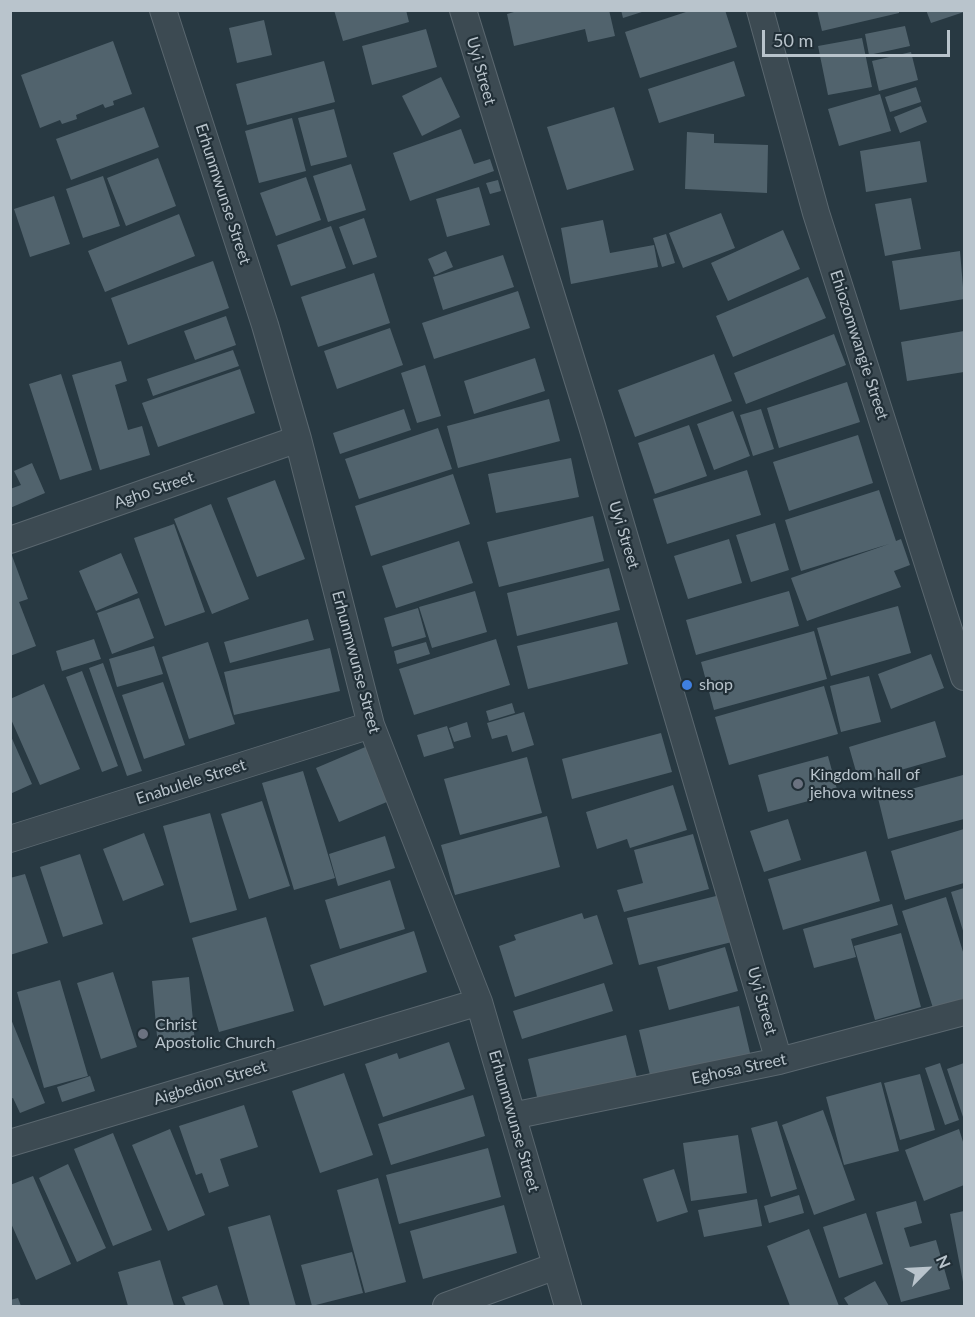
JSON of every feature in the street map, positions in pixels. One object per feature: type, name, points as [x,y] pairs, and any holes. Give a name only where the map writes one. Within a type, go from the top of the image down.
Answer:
[{"type":"street","name":"Erhunmwunse Street","points":[[163,10],[265,325],[298,440],[371,725],[479,1002],[568,1306]]},
{"type":"street","name":"Uyi Street","points":[[464,10],[592,426],[779,1061]]},
{"type":"street","name":"Ehiozomwangie Street","points":[[760,10],[816,213],[964,677]]},
{"type":"street","name":"Agho Street","points":[[10,540],[298,440]]},
{"type":"street","name":"Enabulele Street","points":[[10,840],[371,725]]},
{"type":"street","name":"Aigbedion Street","points":[[10,1143],[479,1002]]},
{"type":"street","name":"Eghosa Street","points":[[512,1116],[779,1061],[964,1012]]},
{"type":"street","points":[[446,1306],[556,1266]]},
{"type":"building","points":[[334,10],[406,10],[409,22],[343,41]]},
{"type":"building","points":[[521,10],[609,10],[615,36],[588,42],[585,29],[514,46],[507,14]]},
{"type":"building","points":[[621,10],[645,10],[645,11],[623,18]]},
{"type":"building","points":[[692,10],[725,10],[737,47],[640,78],[625,32]]},
{"type":"building","points":[[817,10],[899,10],[899,13],[822,31]]},
{"type":"building","points":[[926,10],[964,10],[964,12],[931,23]]},
{"type":"building","points":[[264,20],[272,55],[237,63],[229,28]]},
{"type":"building","points":[[905,26],[910,46],[869,55],[865,34]]},
{"type":"building","points":[[426,29],[437,67],[372,85],[362,46]]},
{"type":"building","points":[[862,38],[872,87],[828,95],[818,46]]},
{"type":"building","points":[[113,41],[132,94],[113,101],[114,105],[105,108],[103,104],[76,115],[77,119],[62,124],[60,120],[40,128],[21,75]]},
{"type":"building","points":[[911,52],[918,80],[879,91],[872,61]]},
{"type":"building","points":[[324,61],[335,102],[247,125],[236,84]]},
{"type":"building","points":[[734,61],[745,96],[659,123],[648,89]]},
{"type":"building","points":[[441,77],[460,117],[422,136],[402,96]]},
{"type":"building","points":[[916,87],[921,102],[890,112],[885,97]]},
{"type":"building","points":[[880,94],[891,131],[839,146],[828,109]]},
{"type":"building","points":[[921,106],[927,122],[900,133],[894,117]]},
{"type":"building","points":[[144,107],[159,147],[71,180],[56,139]]},
{"type":"building","points":[[614,107],[634,170],[567,190],[547,127]]},
{"type":"building","points":[[334,109],[347,157],[311,166],[298,118]]},
{"type":"building","points":[[292,118],[306,171],[259,183],[245,131]]},
{"type":"building","points":[[461,129],[474,164],[490,159],[494,171],[410,201],[393,153]]},
{"type":"building","points":[[687,132],[714,134],[714,143],[768,145],[767,193],[685,189]]},
{"type":"building","points":[[920,141],[927,182],[866,192],[860,151]]},
{"type":"building","points":[[158,158],[176,206],[126,226],[107,178]]},
{"type":"building","points":[[351,164],[366,210],[328,222],[313,176]]},
{"type":"building","points":[[103,176],[120,226],[83,238],[66,189]]},
{"type":"building","points":[[306,177],[321,220],[276,236],[260,193]]},
{"type":"building","points":[[498,180],[501,191],[490,194],[486,183]]},
{"type":"building","points":[[479,187],[490,225],[447,237],[436,199]]},
{"type":"building","points":[[54,196],[70,244],[30,257],[14,209]]},
{"type":"building","points":[[911,198],[921,249],[885,256],[875,204]]},
{"type":"building","points":[[721,213],[735,248],[683,268],[669,233]]},
{"type":"building","points":[[179,214],[195,256],[105,292],[88,251]]},
{"type":"building","points":[[364,218],[377,257],[353,265],[339,227]]},
{"type":"building","points":[[603,220],[610,253],[654,245],[658,267],[571,284],[561,228]]},
{"type":"building","points":[[331,226],[346,268],[291,286],[277,245]]},
{"type":"building","points":[[783,230],[800,269],[728,301],[711,263]]},
{"type":"building","points":[[666,234],[675,263],[662,267],[653,238]]},
{"type":"building","points":[[446,251],[453,267],[435,275],[428,259]]},
{"type":"building","points":[[960,251],[964,299],[900,310],[892,261]]},
{"type":"building","points":[[503,255],[514,287],[443,310],[433,277]]},
{"type":"building","points":[[213,261],[229,308],[128,345],[111,298]]},
{"type":"building","points":[[374,273],[390,323],[318,347],[301,297]]},
{"type":"building","points":[[808,277],[826,318],[733,357],[716,316]]},
{"type":"building","points":[[518,291],[530,328],[434,359],[422,323]]},
{"type":"building","points":[[226,316],[236,345],[195,360],[184,331]]},
{"type":"building","points":[[390,328],[403,365],[337,389],[324,351]]},
{"type":"building","points":[[964,331],[964,372],[907,381],[901,342]]},
{"type":"building","points":[[834,334],[846,365],[746,404],[734,373]]},
{"type":"building","points":[[233,350],[239,366],[153,396],[147,379]]},
{"type":"building","points":[[714,354],[732,401],[635,437],[618,390]]},
{"type":"building","points":[[535,358],[545,391],[474,414],[464,381]]},
{"type":"building","points":[[121,361],[127,381],[115,385],[128,430],[142,426],[150,455],[100,470],[72,375]]},
{"type":"building","points":[[425,365],[441,416],[417,423],[401,373]]},
{"type":"building","points":[[240,369],[255,413],[158,447],[142,403]]},
{"type":"building","points":[[61,374],[92,470],[60,480],[29,384]]},
{"type":"building","points":[[847,382],[860,422],[779,448],[767,408]]},
{"type":"building","points":[[549,399],[560,441],[458,468],[447,426]]},
{"type":"building","points":[[404,409],[411,430],[340,454],[333,433]]},
{"type":"building","points":[[761,409],[774,449],[753,456],[740,415]]},
{"type":"building","points":[[733,411],[750,456],[714,470],[697,424]]},
{"type":"building","points":[[689,425],[707,476],[655,494],[638,443]]},
{"type":"building","points":[[438,428],[452,469],[359,499],[345,459]]},
{"type":"building","points":[[858,435],[873,483],[789,511],[773,462]]},
{"type":"building","points":[[571,458],[579,497],[496,513],[488,474]]},
{"type":"building","points":[[32,463],[45,493],[10,508],[10,489],[21,485],[14,471]]},
{"type":"building","points":[[747,470],[761,515],[667,544],[653,499]]},
{"type":"building","points":[[453,474],[470,524],[371,556],[355,506]]},
{"type":"building","points":[[275,480],[305,559],[257,577],[227,498]]},
{"type":"building","points":[[879,490],[896,541],[901,539],[910,565],[894,571],[901,587],[807,621],[791,578],[889,544],[801,571],[785,520]]},
{"type":"building","points":[[211,504],[249,599],[212,614],[174,519]]},
{"type":"building","points":[[593,516],[604,561],[499,587],[487,542]]},
{"type":"building","points":[[775,523],[789,570],[751,582],[736,535]]},
{"type":"building","points":[[174,524],[205,612],[165,626],[134,538]]},
{"type":"building","points":[[729,539],[742,583],[688,599],[674,556]]},
{"type":"building","points":[[459,541],[473,583],[396,608],[382,566]]},
{"type":"building","points":[[11,553],[28,599],[19,602],[36,646],[10,656]]},
{"type":"building","points":[[121,553],[138,593],[96,611],[79,571]]},
{"type":"building","points":[[609,568],[620,610],[517,636],[507,593]]},
{"type":"building","points":[[475,591],[487,632],[432,648],[419,607]]},
{"type":"building","points":[[789,591],[799,626],[696,655],[686,620]]},
{"type":"building","points":[[139,598],[154,638],[112,654],[97,613]]},
{"type":"building","points":[[898,606],[911,653],[831,676],[817,628]]},
{"type":"building","points":[[418,608],[426,637],[392,647],[384,618]]},
{"type":"building","points":[[308,619],[314,640],[230,663],[224,642]]},
{"type":"building","points":[[617,622],[628,664],[528,689],[517,646]]},
{"type":"building","points":[[814,631],[827,679],[714,710],[701,662]]},
{"type":"building","points":[[94,639],[101,659],[62,671],[56,651]]},
{"type":"building","points":[[496,639],[510,685],[414,715],[399,669]]},
{"type":"building","points":[[208,642],[235,724],[189,739],[162,657]]},
{"type":"building","points":[[426,642],[430,654],[397,664],[394,651]]},
{"type":"building","points":[[154,646],[163,674],[117,687],[109,659]]},
{"type":"building","points":[[330,648],[340,691],[234,715],[224,672]]},
{"type":"building","points":[[931,654],[944,688],[891,709],[878,674]]},
{"type":"building","points":[[103,663],[142,771],[127,776],[89,668]]},
{"type":"building","points":[[82,671],[118,766],[102,772],[66,677]]},
{"type":"building","points":[[869,676],[881,722],[841,732],[830,686]]},
{"type":"building","points":[[163,682],[185,745],[144,759],[122,695]]},
{"type":"building","points":[[44,684],[80,769],[40,785],[10,717],[10,699]]},
{"type":"building","points":[[824,686],[838,734],[729,765],[715,717]]},
{"type":"building","points":[[512,703],[515,713],[489,721],[486,711]]},
{"type":"building","points":[[524,712],[534,745],[512,752],[507,735],[492,739],[487,723]]},
{"type":"building","points":[[935,721],[946,757],[859,782],[849,747]]},
{"type":"building","points":[[467,722],[471,737],[454,742],[449,728]]},
{"type":"building","points":[[447,726],[454,748],[424,757],[417,735]]},
{"type":"building","points":[[661,733],[672,772],[572,799],[562,759]]},
{"type":"building","points":[[10,734],[32,784],[10,794]]},
{"type":"building","points":[[370,745],[394,799],[339,822],[316,768]]},
{"type":"building","name":"Kingdom hall of jehova witness","points":[[828,756],[838,793],[768,812],[758,775]]},
{"type":"building","points":[[527,757],[542,813],[460,835],[444,779]]},
{"type":"building","points":[[303,771],[335,878],[294,890],[262,783]]},
{"type":"building","points":[[963,775],[964,819],[888,839],[878,798]]},
{"type":"building","points":[[673,785],[687,830],[630,848],[627,839],[597,849],[586,812]]},
{"type":"building","points":[[262,801],[290,886],[249,899],[221,814]]},
{"type":"building","points":[[210,813],[237,910],[190,923],[163,826]]},
{"type":"building","points":[[547,816],[560,867],[455,895],[441,845]]},
{"type":"building","points":[[788,819],[801,860],[764,872],[750,831]]},
{"type":"building","points":[[964,829],[964,883],[905,900],[891,851]]},
{"type":"building","points":[[144,833],[164,885],[123,901],[103,849]]},
{"type":"building","points":[[693,834],[709,889],[624,912],[617,890],[643,883],[634,850]]},
{"type":"building","points":[[385,836],[395,868],[338,886],[329,854]]},
{"type":"building","points":[[866,851],[880,901],[783,930],[768,879]]},
{"type":"building","points":[[80,854],[103,924],[63,937],[40,867]]},
{"type":"building","points":[[25,874],[48,943],[10,955],[10,878]]},
{"type":"building","points":[[390,880],[405,929],[340,949],[325,900]]},
{"type":"building","points":[[964,888],[964,934],[951,892]]},
{"type":"building","points":[[720,895],[732,942],[639,965],[627,918]]},
{"type":"building","points":[[946,897],[964,955],[964,998],[933,1008],[902,911]]},
{"type":"building","points":[[892,904],[898,925],[851,939],[856,957],[814,968],[803,929]]},
{"type":"building","points":[[582,913],[584,919],[597,915],[613,964],[515,997],[499,946],[516,940],[514,935]]},
{"type":"building","points":[[266,917],[294,1011],[219,1032],[192,938]]},
{"type":"building","points":[[414,931],[427,972],[324,1006],[310,965]]},
{"type":"building","points":[[901,933],[921,1007],[875,1020],[854,946]]},
{"type":"building","points":[[725,947],[738,991],[669,1010],[657,967]]},
{"type":"building","points":[[113,972],[137,1047],[101,1059],[77,983]]},
{"type":"building","points":[[189,977],[195,1043],[158,1047],[152,981]]},
{"type":"building","points":[[60,980],[88,1076],[44,1088],[17,992]]},
{"type":"building","points":[[604,983],[613,1011],[522,1039],[513,1011]]},
{"type":"building","points":[[739,1006],[751,1057],[651,1079],[639,1030]]},
{"type":"building","points":[[11,1019],[45,1103],[20,1113],[13,1098],[10,1099]]},
{"type":"building","points":[[626,1035],[637,1078],[538,1101],[528,1059]]},
{"type":"building","points":[[449,1042],[465,1089],[383,1117],[365,1064],[397,1053],[399,1059]]},
{"type":"building","points":[[940,1063],[959,1120],[945,1125],[925,1068]]},
{"type":"building","points":[[964,1063],[964,1120],[947,1069]]},
{"type":"building","points":[[344,1073],[373,1155],[320,1173],[292,1091]]},
{"type":"building","points":[[920,1074],[935,1130],[900,1140],[884,1083]]},
{"type":"building","points":[[90,1076],[95,1091],[62,1102],[57,1087]]},
{"type":"building","points":[[881,1082],[899,1151],[844,1165],[826,1097]]},
{"type":"building","points":[[473,1095],[485,1136],[391,1165],[378,1124]]},
{"type":"building","points":[[244,1105],[258,1147],[220,1159],[229,1186],[209,1193],[202,1173],[196,1175],[179,1126]]},
{"type":"building","points":[[823,1110],[855,1200],[814,1215],[782,1125]]},
{"type":"building","points":[[777,1121],[797,1189],[771,1197],[751,1128]]},
{"type":"building","points":[[170,1129],[205,1215],[168,1231],[132,1145]]},
{"type":"building","points":[[959,1129],[964,1145],[964,1185],[924,1201],[905,1150]]},
{"type":"building","points":[[113,1133],[152,1230],[113,1246],[74,1149]]},
{"type":"building","points":[[738,1135],[747,1193],[691,1201],[683,1143]]},
{"type":"building","points":[[488,1148],[501,1197],[399,1224],[386,1175]]},
{"type":"building","points":[[68,1164],[106,1248],[77,1262],[39,1178]]},
{"type":"building","points":[[674,1169],[688,1212],[657,1222],[643,1179]]},
{"type":"building","points":[[33,1176],[71,1264],[36,1280],[10,1221],[10,1185]]},
{"type":"building","points":[[378,1178],[406,1282],[365,1293],[337,1190]]},
{"type":"building","points":[[799,1195],[804,1213],[769,1223],[764,1206]]},
{"type":"building","points":[[757,1199],[762,1226],[704,1237],[698,1210]]},
{"type":"building","points":[[916,1201],[922,1223],[904,1228],[910,1247],[936,1240],[950,1289],[901,1302],[876,1212]]},
{"type":"building","points":[[504,1205],[517,1253],[423,1279],[410,1231]]},
{"type":"building","points":[[964,1211],[964,1282],[963,1282],[950,1214]]},
{"type":"building","points":[[866,1213],[883,1264],[839,1278],[823,1227]]},
{"type":"building","points":[[270,1215],[296,1306],[250,1306],[228,1227]]},
{"type":"building","points":[[809,1229],[839,1306],[790,1306],[767,1246]]},
{"type":"building","points":[[352,1252],[363,1293],[312,1306],[301,1265]]},
{"type":"building","points":[[160,1260],[174,1306],[128,1306],[118,1272]]},
{"type":"building","points":[[875,1281],[889,1306],[849,1306],[844,1298]]},
{"type":"building","points":[[217,1285],[224,1306],[186,1306],[182,1297]]},
{"type":"building","points":[[18,1298],[21,1306],[10,1306],[10,1300]]},
{"type":"place","name":"shop","points":[[687,685]]},
{"type":"place","name":"Kingdom hall of jehova witness","points":[[798,784]]},
{"type":"place","name":"Christ Apostolic Church","points":[[143,1034]]}]
